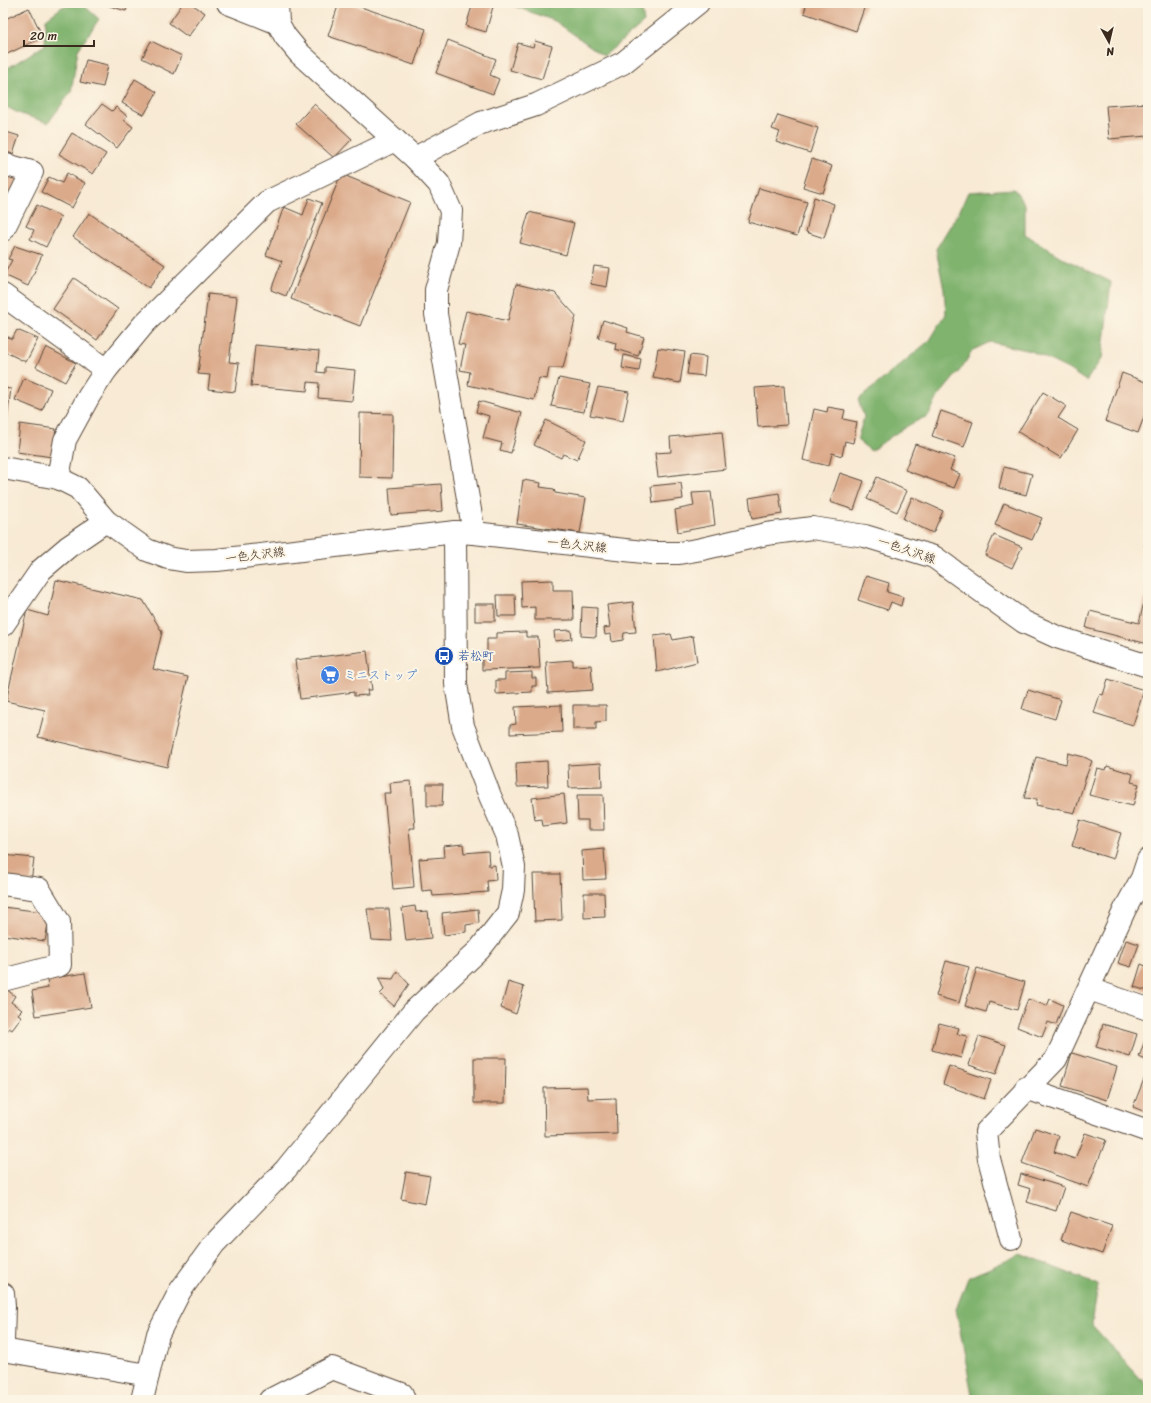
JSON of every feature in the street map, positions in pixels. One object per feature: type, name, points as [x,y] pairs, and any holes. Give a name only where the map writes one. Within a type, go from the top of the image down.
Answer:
[{"type":"street","points":[[142,1400],[158,1334],[180,1291],[214,1244],[286,1169],[414,1011],[478,950],[508,913],[513,890],[514,867],[507,835],[463,726],[456,684],[465,533],[436,314],[436,290],[449,243],[451,211],[438,184],[415,158],[299,54],[285,36],[278,13],[228,3]]},
{"type":"street","points":[[415,158],[481,123],[536,105],[623,63],[698,3]]},
{"type":"street","points":[[58,478],[65,440],[89,396],[106,370],[144,324],[268,202],[395,140]]},
{"type":"street","points":[[3,164],[32,172],[3,230]]},
{"type":"street","points":[[3,295],[106,370]]},
{"type":"street","name":"一色久沢線","points":[[3,468],[58,478],[78,488],[106,521],[147,550],[168,558],[186,561],[217,560],[465,533],[652,553],[679,553],[766,534],[812,528],[865,536],[934,557],[1024,622],[1057,637],[1148,666]]},
{"type":"street","points":[[3,625],[41,570],[68,547],[106,521]]},
{"type":"street","points":[[1011,1239],[989,1159],[986,1132],[1026,1088],[1056,1059],[1125,909],[1146,873]]},
{"type":"street","points":[[3,884],[39,889],[59,922],[60,966],[3,980]]},
{"type":"street","points":[[1089,988],[1148,1008]]},
{"type":"street","points":[[1026,1088],[1148,1131]]},
{"type":"street","points":[[3,1294],[3,1342]]},
{"type":"street","points":[[3,1350],[148,1375]]},
{"type":"street","points":[[270,1400],[332,1368],[402,1394],[404,1400]]},
{"type":"green space","points":[[74,3],[81,3],[99,19],[78,50],[71,92],[48,123],[18,113],[3,105],[3,71],[45,45],[46,19],[62,7]]},
{"type":"green space","points":[[506,3],[641,3],[644,22],[604,56],[555,21]]},
{"type":"green space","points":[[1014,189],[1025,204],[1025,234],[1061,257],[1111,282],[1102,358],[1086,381],[1068,369],[1031,351],[990,342],[973,350],[961,369],[938,397],[928,416],[905,427],[871,451],[857,440],[864,417],[858,400],[930,340],[946,314],[944,290],[936,249],[960,210],[968,192]]},
{"type":"green space","points":[[1021,1254],[1098,1285],[1092,1325],[1148,1387],[1148,1400],[973,1400],[956,1309],[968,1278]]},
{"type":"building","points":[[100,3],[132,3],[131,5],[128,4],[126,11]]},
{"type":"building","points":[[183,3],[190,3],[205,13],[188,37],[169,23]]},
{"type":"building","points":[[339,3],[349,3],[426,29],[414,65],[328,36]]},
{"type":"building","points":[[473,3],[494,3],[486,32],[466,26]]},
{"type":"building","points":[[807,3],[866,3],[856,31],[804,13]]},
{"type":"building","points":[[29,8],[43,37],[3,56],[3,20]]},
{"type":"building","points":[[448,40],[496,59],[490,75],[499,79],[493,94],[436,73]]},
{"type":"building","points":[[151,41],[182,56],[174,74],[142,58]]},
{"type":"building","points":[[535,41],[552,46],[542,79],[510,70],[518,43],[533,47]]},
{"type":"building","points":[[86,60],[108,65],[103,87],[80,82]]},
{"type":"building","points":[[135,79],[157,92],[144,115],[122,103]]},
{"type":"building","points":[[1148,103],[1148,136],[1109,139],[1106,106]]},
{"type":"building","points":[[102,104],[112,111],[116,107],[127,116],[124,120],[133,127],[117,148],[86,124]]},
{"type":"building","points":[[314,104],[352,139],[334,158],[296,124]]},
{"type":"building","points":[[778,115],[818,128],[810,153],[776,142],[780,132],[772,129]]},
{"type":"building","points":[[3,131],[19,136],[13,154],[3,151]]},
{"type":"building","points":[[72,133],[106,154],[93,174],[59,154]]},
{"type":"building","points":[[812,159],[832,166],[823,193],[803,187]]},
{"type":"building","points":[[67,173],[85,183],[72,208],[41,192],[49,177],[62,183]]},
{"type":"building","points":[[3,174],[18,180],[3,213]]},
{"type":"building","points":[[341,174],[410,202],[360,326],[291,299]]},
{"type":"building","points":[[759,188],[807,202],[797,236],[748,222]]},
{"type":"building","points":[[814,197],[834,204],[824,238],[806,232]]},
{"type":"building","points":[[309,198],[322,203],[286,296],[271,290],[282,261],[266,255],[284,207],[303,215]]},
{"type":"building","points":[[37,205],[61,217],[46,247],[30,239],[34,230],[26,226]]},
{"type":"building","points":[[529,212],[574,223],[566,255],[520,243]]},
{"type":"building","points":[[89,213],[165,265],[149,288],[73,237]]},
{"type":"building","points":[[15,246],[42,255],[28,286],[4,275],[12,260],[8,259]]},
{"type":"building","points":[[594,266],[610,268],[607,287],[591,284]]},
{"type":"building","points":[[74,278],[118,309],[97,340],[53,309]]},
{"type":"building","points":[[516,284],[555,293],[576,316],[563,368],[549,368],[547,379],[539,378],[534,400],[468,385],[470,372],[460,370],[465,345],[458,344],[466,311],[508,321]]},
{"type":"building","points":[[208,294],[237,297],[229,362],[239,363],[235,392],[208,389],[210,375],[198,374]]},
{"type":"building","points":[[603,320],[628,328],[627,332],[644,337],[638,356],[615,349],[616,343],[598,338]]},
{"type":"building","points":[[17,330],[38,339],[26,362],[3,351],[4,335],[12,339]]},
{"type":"building","points":[[255,345],[319,351],[317,372],[325,373],[325,367],[355,370],[352,401],[318,398],[319,383],[308,382],[307,391],[251,386]]},
{"type":"building","points":[[46,347],[76,363],[65,382],[36,367]]},
{"type":"building","points":[[658,348],[685,352],[680,383],[653,378]]},
{"type":"building","points":[[624,355],[641,359],[639,371],[622,368]]},
{"type":"building","points":[[690,355],[706,357],[704,376],[687,374]]},
{"type":"building","points":[[1122,373],[1148,383],[1148,406],[1138,433],[1105,421]]},
{"type":"building","points":[[24,378],[51,389],[42,411],[15,400]]},
{"type":"building","points":[[559,378],[590,384],[584,412],[551,406]]},
{"type":"building","points":[[784,386],[787,425],[758,427],[755,388]]},
{"type":"building","points":[[598,387],[629,392],[623,421],[590,415]]},
{"type":"building","points":[[3,388],[11,389],[4,440],[3,440]]},
{"type":"building","points":[[1043,392],[1066,406],[1058,418],[1078,430],[1061,458],[1018,432]]},
{"type":"building","points":[[479,401],[522,413],[511,453],[500,450],[502,443],[483,438],[489,416],[476,412]]},
{"type":"building","points":[[828,407],[845,410],[843,419],[857,422],[853,443],[845,441],[842,456],[832,453],[829,466],[803,460],[814,409],[827,412]]},
{"type":"building","points":[[941,411],[973,422],[964,447],[932,436]]},
{"type":"building","points":[[360,413],[393,414],[392,478],[359,477]]},
{"type":"building","points":[[546,420],[586,440],[577,460],[563,454],[561,458],[534,445]]},
{"type":"building","points":[[20,424],[56,429],[52,457],[17,452]]},
{"type":"building","points":[[722,432],[726,469],[658,477],[655,453],[671,452],[670,437]]},
{"type":"building","points":[[915,444],[955,458],[950,470],[960,474],[954,488],[905,470]]},
{"type":"building","points":[[1004,467],[1032,474],[1026,495],[999,488]]},
{"type":"building","points":[[840,473],[864,481],[854,510],[830,502]]},
{"type":"building","points":[[877,477],[907,491],[897,512],[867,499]]},
{"type":"building","points":[[523,480],[541,483],[540,487],[554,489],[555,493],[586,498],[580,533],[517,524]]},
{"type":"building","points":[[681,483],[683,499],[653,503],[651,486]]},
{"type":"building","points":[[441,484],[443,511],[391,515],[389,488]]},
{"type":"building","points":[[711,492],[715,525],[678,532],[675,510],[694,506],[692,493]]},
{"type":"building","points":[[779,493],[782,514],[752,519],[749,498]]},
{"type":"building","points":[[912,497],[943,511],[933,533],[903,519]]},
{"type":"building","points":[[1004,503],[1042,518],[1032,540],[995,525]]},
{"type":"building","points":[[1148,532],[1148,547],[1144,546]]},
{"type":"building","points":[[994,535],[1022,547],[1012,568],[985,555]]},
{"type":"building","points":[[866,576],[889,583],[887,592],[903,597],[901,606],[891,602],[888,610],[858,600]]},
{"type":"building","points":[[56,580],[143,600],[162,632],[153,669],[188,677],[167,767],[38,737],[45,710],[6,701],[27,610],[48,616]]},
{"type":"building","points":[[553,580],[553,590],[573,590],[574,620],[535,620],[535,607],[522,608],[521,581]]},
{"type":"building","points":[[1147,589],[1148,644],[1086,628],[1090,611],[1139,623]]},
{"type":"building","points":[[497,595],[515,595],[516,616],[498,616]]},
{"type":"building","points":[[633,602],[636,632],[624,633],[623,640],[612,642],[611,634],[605,635],[604,628],[610,627],[607,605]]},
{"type":"building","points":[[475,604],[495,604],[495,621],[475,621]]},
{"type":"building","points":[[582,607],[597,608],[596,637],[581,636]]},
{"type":"building","points":[[571,630],[572,639],[555,641],[554,631]]},
{"type":"building","points":[[526,632],[526,637],[538,637],[540,668],[482,670],[482,652],[487,652],[487,639],[496,639],[496,633]]},
{"type":"building","points":[[671,634],[673,640],[693,636],[697,662],[657,672],[654,636]]},
{"type":"building","points":[[367,651],[372,690],[367,690],[368,695],[354,696],[354,692],[300,699],[295,660]]},
{"type":"building","points":[[573,660],[573,666],[591,665],[593,690],[548,693],[546,662]]},
{"type":"building","points":[[532,672],[532,678],[536,678],[536,686],[532,686],[532,692],[496,694],[496,680],[505,680],[505,673]]},
{"type":"building","points":[[1108,679],[1144,690],[1133,725],[1094,713],[1100,694],[1103,695]]},
{"type":"building","points":[[1028,690],[1061,700],[1055,719],[1022,709]]},
{"type":"building","points":[[561,705],[562,732],[510,734],[510,725],[516,724],[515,707]]},
{"type":"building","points":[[573,705],[606,705],[606,721],[596,722],[596,729],[573,729]]},
{"type":"building","points":[[1068,753],[1084,757],[1092,761],[1075,813],[1036,805],[1037,799],[1024,798],[1036,757],[1066,764]]},
{"type":"building","points":[[547,761],[548,786],[517,787],[516,763]]},
{"type":"building","points":[[601,763],[602,787],[569,788],[568,765]]},
{"type":"building","points":[[1107,766],[1133,774],[1131,782],[1139,784],[1133,806],[1089,795],[1097,768],[1106,770]]},
{"type":"building","points":[[411,781],[415,828],[409,828],[414,887],[393,889],[384,793],[391,793],[390,783]]},
{"type":"building","points":[[427,784],[443,784],[442,806],[427,806]]},
{"type":"building","points":[[564,794],[567,823],[543,826],[542,819],[535,820],[532,798]]},
{"type":"building","points":[[577,795],[603,795],[604,830],[588,830],[588,820],[578,820]]},
{"type":"building","points":[[1080,820],[1121,833],[1113,859],[1072,846]]},
{"type":"building","points":[[463,844],[464,853],[488,851],[489,866],[495,865],[496,880],[487,881],[488,892],[433,896],[432,890],[422,891],[419,859],[444,857],[443,846]]},
{"type":"building","points":[[604,849],[606,879],[583,880],[582,851]]},
{"type":"building","points":[[3,855],[34,858],[31,882],[3,879]]},
{"type":"building","points":[[533,874],[560,874],[562,920],[535,921]]},
{"type":"building","points":[[584,893],[604,893],[605,917],[584,918]]},
{"type":"building","points":[[415,906],[416,912],[428,911],[431,938],[406,941],[402,908]]},
{"type":"building","points":[[3,907],[50,913],[45,941],[3,935]]},
{"type":"building","points":[[367,909],[389,909],[392,941],[372,940]]},
{"type":"building","points":[[478,909],[479,923],[466,925],[466,932],[444,935],[442,913]]},
{"type":"building","points":[[1126,940],[1139,944],[1131,967],[1118,963]]},
{"type":"building","points":[[946,961],[969,967],[959,1003],[936,996]]},
{"type":"building","points":[[1141,964],[1148,967],[1148,991],[1134,987]]},
{"type":"building","points":[[977,968],[1025,982],[1017,1010],[989,1002],[986,1012],[965,1006]]},
{"type":"building","points":[[397,971],[409,984],[394,1006],[380,994],[384,990],[379,978],[393,979]]},
{"type":"building","points":[[85,973],[91,1007],[36,1016],[32,991],[48,988],[47,979]]},
{"type":"building","points":[[508,982],[524,987],[516,1014],[501,1008]]},
{"type":"building","points":[[6,989],[15,996],[11,1002],[22,1010],[18,1014],[22,1017],[12,1030],[9,1028],[3,1036],[3,990]]},
{"type":"building","points":[[1028,999],[1047,1006],[1050,999],[1063,1005],[1056,1025],[1048,1022],[1042,1037],[1017,1027]]},
{"type":"building","points":[[939,1023],[959,1028],[957,1034],[967,1036],[961,1058],[932,1050]]},
{"type":"building","points":[[1103,1024],[1137,1034],[1130,1057],[1096,1047]]},
{"type":"building","points":[[1148,1032],[1148,1061],[1139,1057]]},
{"type":"building","points":[[979,1036],[1006,1045],[996,1074],[969,1065]]},
{"type":"building","points":[[1072,1053],[1117,1067],[1107,1100],[1062,1086]]},
{"type":"building","points":[[474,1058],[506,1058],[505,1103],[474,1103]]},
{"type":"building","points":[[949,1066],[991,1080],[984,1099],[943,1084]]},
{"type":"building","points":[[1146,1074],[1148,1075],[1148,1113],[1133,1107]]},
{"type":"building","points":[[587,1087],[588,1099],[616,1098],[617,1134],[545,1136],[544,1088]]},
{"type":"building","points":[[1035,1128],[1059,1136],[1054,1152],[1075,1159],[1085,1133],[1106,1140],[1088,1187],[1022,1163]]},
{"type":"building","points":[[406,1172],[430,1176],[425,1204],[401,1199]]},
{"type":"building","points":[[1021,1174],[1064,1187],[1056,1211],[1027,1202],[1031,1189],[1018,1185]]},
{"type":"building","points":[[1071,1212],[1112,1226],[1102,1254],[1061,1240]]},
{"type":"place","name":"若松町","points":[[444,656]]},
{"type":"place","name":"ミニストップ","points":[[330,675]]}]
